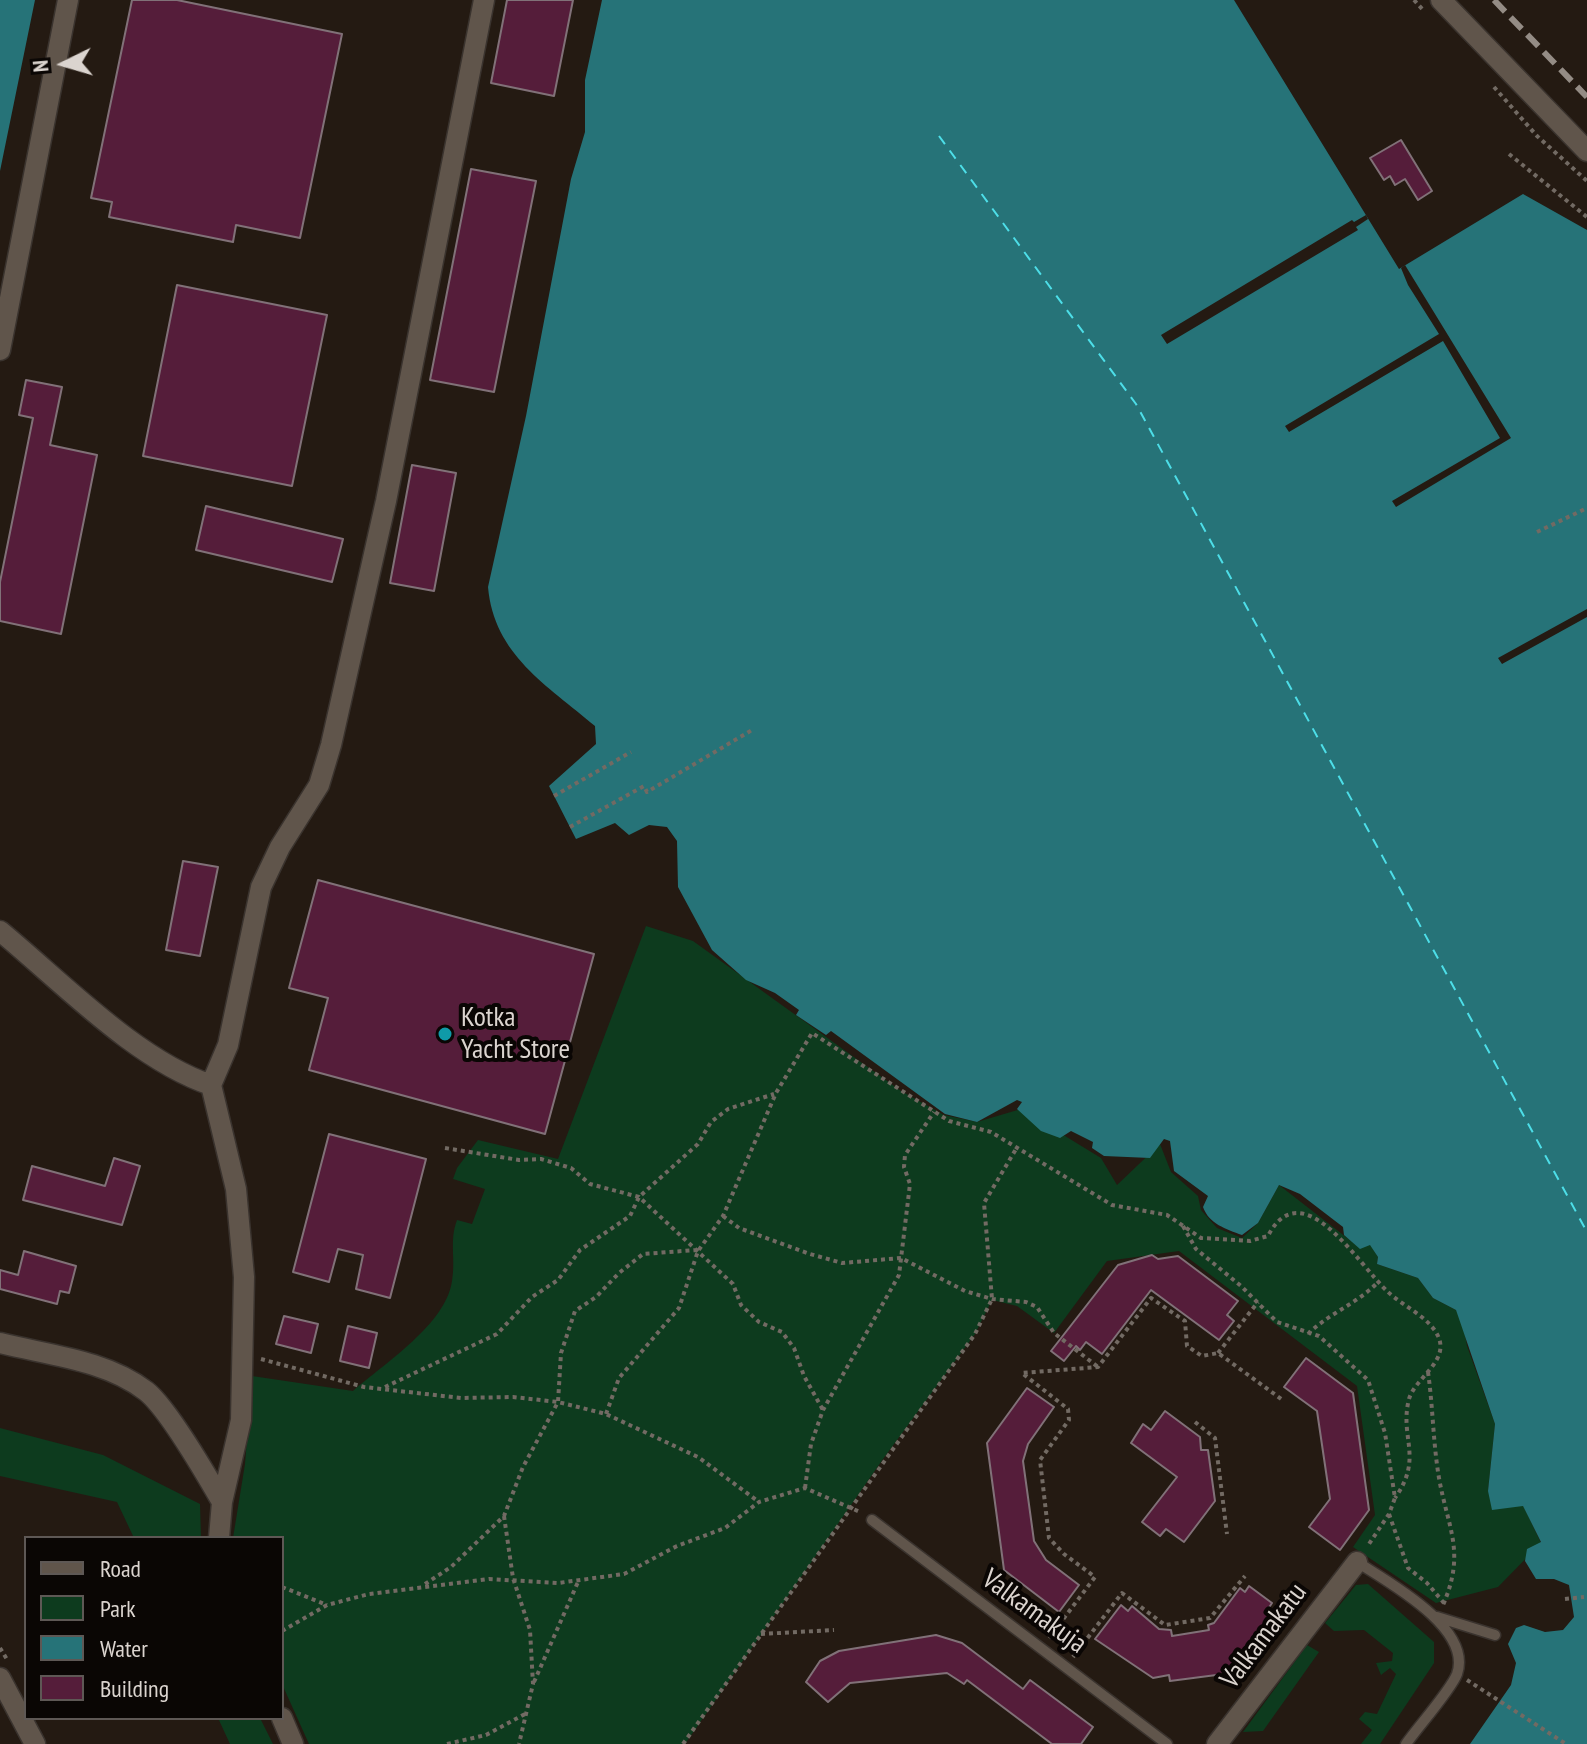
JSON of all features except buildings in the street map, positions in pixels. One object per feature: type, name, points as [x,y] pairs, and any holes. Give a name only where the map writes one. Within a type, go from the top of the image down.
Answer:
[{"type":"street","points":[[0,350],[68,0]]},
{"type":"street","points":[[219,1536],[222,1502],[241,1420],[244,1277],[236,1189],[211,1085],[228,1045],[261,887],[280,847],[319,785],[331,745],[386,501],[484,0]]},
{"type":"street","points":[[1441,0],[1587,151]]},
{"type":"street","points":[[0,931],[151,1056],[180,1074],[211,1085]]},
{"type":"street","points":[[0,1343],[96,1365],[147,1391],[200,1462],[222,1502]]},
{"type":"street","name":"Valkamakatu","points":[[1217,1744],[1357,1562]]},
{"type":"street","points":[[0,1678],[35,1744]]},
{"type":"street","points":[[283,1720],[293,1744]]},
{"type":"lane","name":"Valkamakuja","points":[[872,1520],[1067,1665],[1167,1744]]},
{"type":"lane","points":[[1357,1562],[1435,1616],[1449,1632],[1457,1655],[1457,1675],[1406,1744]]},
{"type":"lane","points":[[1435,1616],[1495,1635]]},
{"type":"path","points":[[1509,154],[1587,217]]},
{"type":"path","points":[[1537,532],[1587,508]]},
{"type":"path","points":[[570,827],[644,786],[647,792],[752,730]]},
{"type":"path","points":[[554,796],[631,752]]},
{"type":"path","points":[[606,1414],[619,1378],[679,1308],[698,1251],[723,1216],[776,1093],[812,1033],[949,1121],[991,1132],[1112,1205],[1167,1215],[1201,1238],[1250,1241],[1268,1236],[1274,1223],[1287,1213],[1300,1211],[1316,1216],[1378,1282],[1429,1323],[1439,1338],[1439,1356],[1412,1391],[1408,1403],[1411,1460],[1408,1480],[1357,1562]]},
{"type":"path","points":[[383,1387],[497,1334],[532,1297],[558,1280],[580,1250],[630,1216],[639,1197],[698,1144],[711,1122],[728,1109],[776,1093]]},
{"type":"path","points":[[805,1488],[811,1444],[823,1410],[899,1275],[910,1184],[905,1155],[934,1112]]},
{"type":"path","points":[[445,1148],[519,1160],[541,1159],[571,1168],[590,1184],[639,1197],[733,1284],[741,1305],[759,1322],[782,1332],[823,1410]]},
{"type":"path","points":[[683,1744],[975,1334],[992,1299],[984,1203],[1016,1149]]},
{"type":"path","points":[[723,1216],[766,1238],[842,1263],[901,1258],[965,1291],[992,1299],[1026,1302],[1037,1307],[1054,1333],[1098,1367]]},
{"type":"path","points":[[1182,1224],[1196,1249],[1277,1322],[1319,1336],[1368,1380],[1385,1433],[1395,1498]]},
{"type":"path","points":[[422,1586],[451,1567],[504,1516],[523,1467],[558,1402],[561,1353],[575,1311],[596,1297],[643,1254],[698,1251]]},
{"type":"path","points":[[1308,1334],[1322,1320],[1361,1299],[1378,1282]]},
{"type":"path","points":[[1043,1647],[1095,1577],[1064,1554],[1049,1538],[1040,1460],[1069,1420],[1068,1409],[1022,1373],[1098,1367],[1151,1298],[1185,1321],[1187,1346],[1202,1356],[1218,1353],[1258,1302]]},
{"type":"path","points":[[1218,1353],[1284,1401]]},
{"type":"path","points":[[244,1359],[265,1359],[364,1387],[461,1398],[513,1397],[558,1402],[606,1414],[698,1457],[759,1502]]},
{"type":"path","points":[[1389,1514],[1408,1568],[1427,1583],[1444,1603],[1455,1569],[1456,1545],[1440,1480],[1428,1372]]},
{"type":"path","points":[[1195,1422],[1215,1438],[1227,1534]]},
{"type":"path","points":[[284,1630],[327,1605],[422,1586],[513,1578],[578,1582],[624,1574],[677,1546],[725,1528],[759,1502],[805,1488],[851,1507],[872,1520]]},
{"type":"path","points":[[504,1516],[513,1578],[530,1630],[533,1684]]},
{"type":"path","points":[[1067,1665],[1122,1593],[1165,1625],[1210,1618],[1245,1576]]},
{"type":"path","points":[[519,1744],[533,1684],[578,1582]]},
{"type":"path","points":[[284,1588],[327,1605]]},
{"type":"path","points":[[1565,1599],[1584,1597]]},
{"type":"path","points":[[760,1634],[834,1630]]},
{"type":"path","points":[[1457,1675],[1501,1699],[1566,1744]]},
{"type":"path","points":[[447,1744],[486,1735],[525,1714]]},
{"type":"green space","points":[[646,926],[693,941],[901,1091],[944,1115],[977,1122],[1021,1109],[1101,1158],[1117,1185],[1160,1144],[1171,1172],[1198,1196],[1201,1210],[1217,1228],[1242,1238],[1258,1223],[1279,1185],[1360,1248],[1370,1244],[1378,1257],[1377,1264],[1418,1278],[1433,1298],[1456,1310],[1462,1317],[1467,1346],[1495,1424],[1488,1491],[1510,1505],[1523,1505],[1541,1543],[1498,1587],[1436,1603],[1353,1547],[1375,1515],[1357,1386],[1179,1251],[1107,1261],[1054,1333],[1017,1306],[992,1300],[975,1334],[883,1459],[685,1744],[309,1744],[284,1688],[284,1536],[233,1536],[245,1464],[252,1376],[353,1391],[412,1342],[447,1297],[452,1281],[453,1235],[457,1220],[472,1224],[485,1189],[453,1179],[457,1168],[478,1140],[558,1159]]},
{"type":"green space","points":[[0,1428],[103,1455],[200,1504],[201,1536],[133,1536],[117,1502],[0,1476]]},
{"type":"green space","points":[[1368,1584],[1434,1642],[1434,1663],[1380,1744],[1361,1744],[1372,1730],[1359,1719],[1365,1712],[1377,1714],[1396,1674],[1390,1668],[1381,1675],[1376,1663],[1392,1661],[1393,1653],[1364,1630],[1334,1631],[1325,1623],[1356,1585]]},
{"type":"green space","points":[[1307,1645],[1319,1652],[1263,1731],[1243,1732]]},
{"type":"green space","points":[[219,1720],[261,1720],[273,1744],[230,1744]]},
{"type":"water","points":[[0,0],[35,0],[0,171]]},
{"type":"water","points":[[602,0],[1234,0],[1399,269],[1523,194],[1587,230],[1587,1744],[1470,1744],[1511,1685],[1516,1663],[1508,1644],[1516,1628],[1524,1625],[1545,1632],[1563,1630],[1574,1617],[1569,1585],[1554,1579],[1536,1579],[1525,1561],[1527,1549],[1541,1542],[1523,1506],[1492,1510],[1488,1491],[1495,1424],[1456,1310],[1433,1298],[1418,1278],[1377,1264],[1378,1257],[1370,1245],[1360,1249],[1344,1235],[1343,1227],[1300,1194],[1279,1185],[1258,1223],[1242,1235],[1219,1225],[1209,1218],[1203,1207],[1208,1196],[1174,1171],[1170,1141],[1164,1139],[1150,1158],[1104,1156],[1092,1148],[1093,1142],[1071,1131],[1060,1138],[1041,1131],[1017,1109],[1022,1102],[1017,1100],[977,1122],[945,1114],[831,1031],[826,1035],[796,1015],[799,1010],[775,993],[746,980],[712,950],[678,887],[677,841],[667,827],[649,825],[629,835],[615,823],[576,839],[549,786],[596,744],[595,726],[542,682],[512,650],[500,632],[492,611],[488,587],[526,416],[571,179],[585,132],[585,80]]},
{"type":"pier","points":[[1366,215],[1368,219],[1356,227],[1358,230],[1167,344],[1161,335],[1352,220],[1354,222]]},
{"type":"pier","points":[[1405,265],[1511,438],[1396,507],[1392,501],[1500,438],[1443,341],[1289,432],[1285,426],[1439,334],[1408,285],[1401,268]]},
{"type":"pier","points":[[1587,609],[1587,617],[1502,664],[1498,658]]},
{"type":"ferry route","points":[[939,136],[1136,404],[1587,1232]]},
{"type":"railway","points":[[1494,0],[1587,97]]},
{"type":"place","name":"Kotka Yacht Store","points":[[445,1034]]}]
